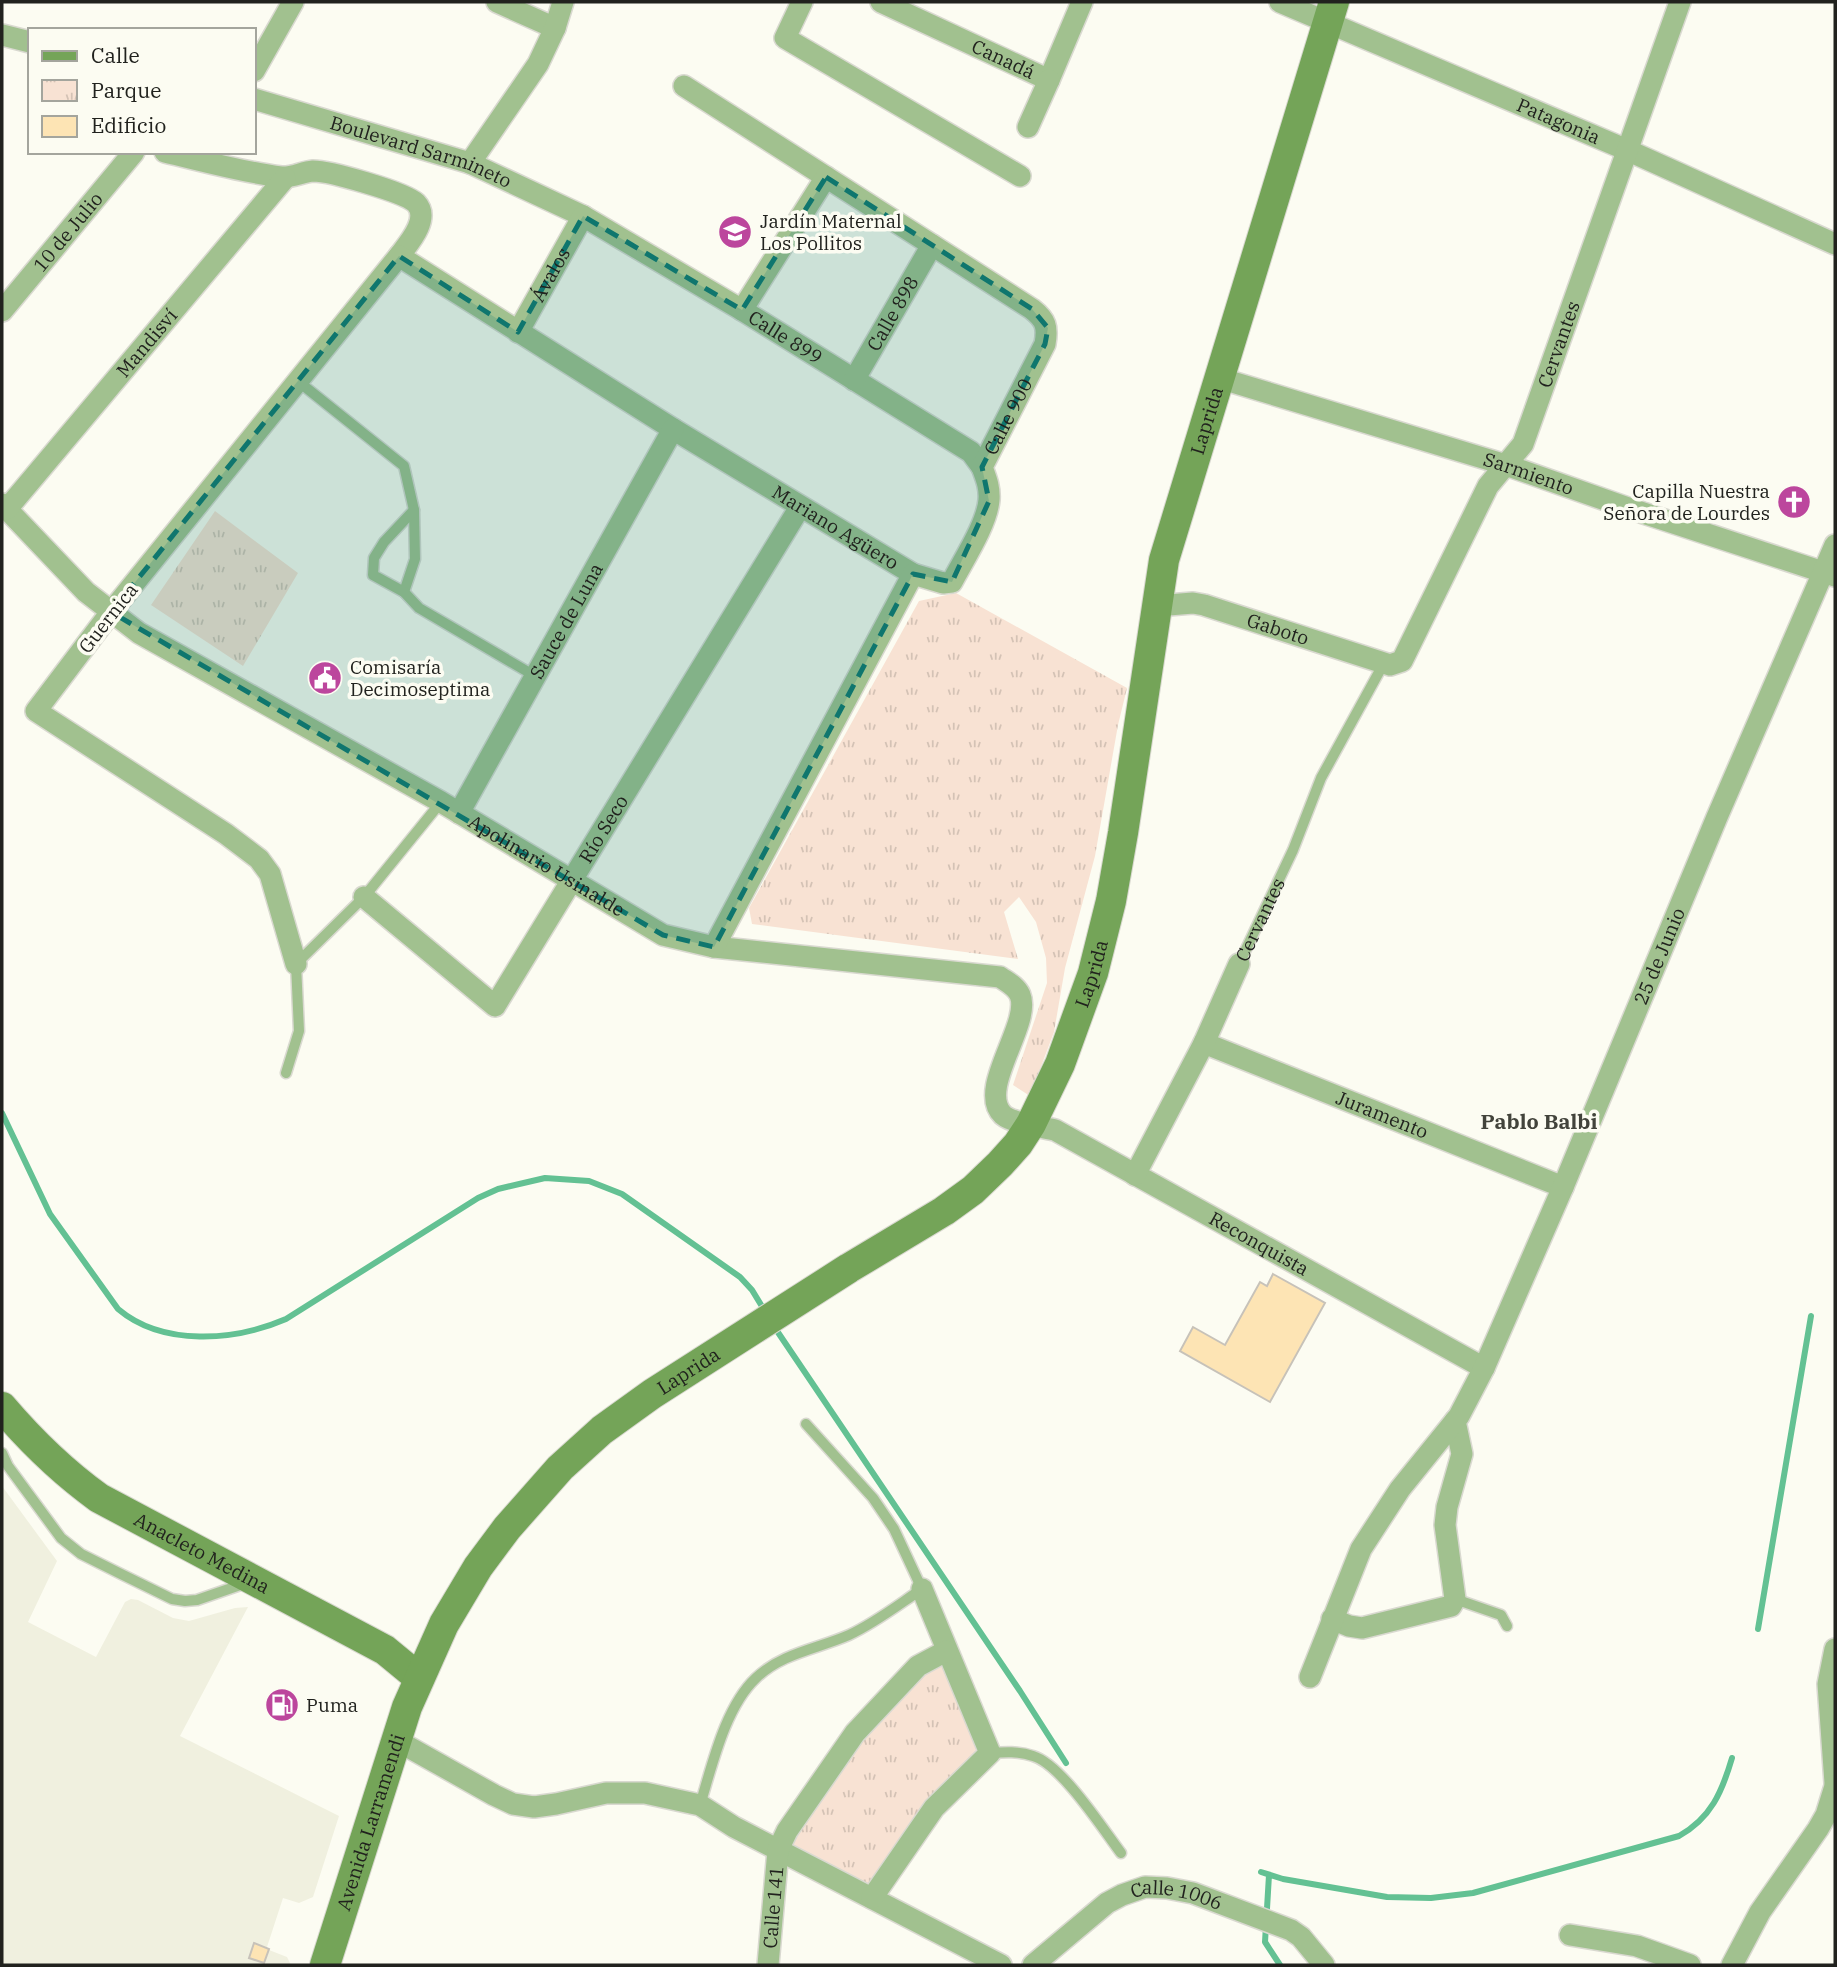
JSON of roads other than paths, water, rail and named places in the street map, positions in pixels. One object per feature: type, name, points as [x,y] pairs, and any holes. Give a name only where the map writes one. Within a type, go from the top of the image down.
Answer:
[{"type":"main road","name":"Laprida","points":[[419,1678],[444,1623],[478,1567],[507,1528],[560,1468],[627,1411],[973,1190],[1018,1144],[1031,1124],[1060,1065],[1093,973],[1111,901],[1123,834],[1164,560],[1331,12]]},
{"type":"main road","name":"Anacleto Medina","points":[[2,1407],[71,1478],[99,1498],[384,1650],[419,1678]]},
{"type":"main road","name":"Avenida Larramendi","points":[[325,1965],[396,1740],[419,1678]]},
{"type":"street","points":[[256,67],[293,2]]},
{"type":"street","points":[[497,2],[555,28]]},
{"type":"street","points":[[470,163],[538,64],[555,28],[563,2]]},
{"type":"street","points":[[802,2],[785,38],[1020,176]]},
{"type":"street","name":"Canadá","points":[[881,2],[1049,80],[1082,2]]},
{"type":"street","name":"Patagonia","points":[[1280,2],[1331,12],[1835,244]]},
{"type":"street","name":"Cervantes","points":[[1391,664],[1405,655],[1488,486],[1523,444],[1680,2]]},
{"type":"street","points":[[2,35],[28,42]]},
{"type":"street","points":[[1028,127],[1049,80]]},
{"type":"street","points":[[684,86],[932,245]]},
{"type":"street","name":"Boulevard Sarmineto","points":[[256,100],[470,163],[583,216]]},
{"type":"street","name":"10 de Julio","points":[[2,311],[132,154]]},
{"type":"street","points":[[173,154],[285,178]]},
{"type":"street","name":"Guernica","points":[[285,178],[313,172],[335,174],[390,191],[416,203],[420,212],[419,229],[299,382],[111,612],[36,711],[226,834],[259,859],[271,874],[296,964]]},
{"type":"street","points":[[742,310],[826,177]]},
{"type":"street","name":"Mandisví","points":[[4,506],[285,178]]},
{"type":"street","name":"Calle 899","points":[[583,216],[742,310],[971,453],[982,467]]},
{"type":"street","name":"Ávalos","points":[[518,332],[583,216]]},
{"type":"street","name":"Calle 900","points":[[913,574],[943,583],[952,582],[984,520],[989,501],[989,483],[982,467],[1045,344],[1048,328],[1041,316],[1032,309],[932,245]]},
{"type":"street","name":"Calle 898","points":[[853,380],[932,245]]},
{"type":"street","name":"Mariano Agüero","points":[[399,256],[673,429],[913,574],[714,947]]},
{"type":"street","name":"Sarmiento","points":[[1219,378],[1506,465],[1628,508],[1830,573]]},
{"type":"street","name":"Sauce de Luna","points":[[450,807],[534,676],[673,429]]},
{"type":"street","name":"Apolinario Usinalde","points":[[4,506],[86,593],[139,633],[450,807],[663,935],[714,947],[1000,977],[1012,984],[1021,996],[1020,1015],[998,1077],[996,1101],[1001,1114],[1031,1124]]},
{"type":"street","name":"Río Seco","points":[[364,897],[495,1006],[800,507]]},
{"type":"street","name":"25 de Junio","points":[[1310,1677],[1361,1549],[1400,1489],[1455,1421],[1484,1368],[1563,1187],[1717,817],[1830,573],[1835,545]]},
{"type":"street","name":"Gaboto","points":[[1156,606],[1193,603],[1204,605],[1391,664]]},
{"type":"street","name":"Cervantes","points":[[1135,1175],[1204,1043],[1239,964]]},
{"type":"street","name":"Juramento","points":[[1204,1043],[1563,1187]]},
{"type":"street","name":"Reconquista","points":[[1031,1124],[1055,1130],[1484,1368]]},
{"type":"street","points":[[1332,1619],[1362,1628],[1451,1606],[1455,1599],[1445,1525],[1447,1507],[1462,1454],[1455,1421]]},
{"type":"street","points":[[872,1898],[933,1808],[990,1753],[922,1589]]},
{"type":"street","points":[[1732,1965],[1760,1912],[1818,1829],[1832,1799],[1835,1784],[1829,1684],[1835,1649]]},
{"type":"street","points":[[778,1850],[787,1831],[855,1733],[918,1666],[946,1651]]},
{"type":"street","points":[[396,1740],[504,1801],[524,1806],[556,1804],[622,1792],[665,1796],[700,1805],[734,1827],[1001,1965]]},
{"type":"street","name":"Calle 141","points":[[768,1965],[778,1850]]},
{"type":"street","name":"Calle 1006","points":[[1034,1965],[1107,1903],[1145,1887],[1167,1888],[1193,1894],[1280,1924],[1301,1937],[1324,1965]]},
{"type":"street","points":[[1570,1935],[1637,1946],[1690,1965]]},
{"type":"lane","points":[[299,382],[404,466],[414,510],[415,559],[404,592]]},
{"type":"lane","points":[[414,510],[384,542],[374,558],[373,575],[404,592],[419,608],[534,676]]},
{"type":"lane","name":"Cervantes","points":[[1239,964],[1293,850],[1321,778],[1391,664]]},
{"type":"lane","points":[[286,1073],[299,1031],[296,964],[450,807]]},
{"type":"lane","points":[[700,1805],[719,1745],[737,1705],[756,1678],[789,1656],[868,1626],[922,1589],[894,1529],[873,1498],[806,1424]]},
{"type":"lane","points":[[2,1453],[8,1466],[61,1538],[80,1554],[172,1599],[197,1600],[253,1581]]},
{"type":"lane","points":[[1455,1599],[1501,1615],[1507,1626]]},
{"type":"lane","points":[[990,1753],[1024,1753],[1046,1762],[1088,1809],[1121,1853]]},
{"type":"waterway","points":[[2,1113],[50,1214],[118,1309],[156,1330],[177,1335],[222,1336],[286,1319],[478,1198],[498,1189],[545,1178],[589,1181],[622,1194],[740,1277],[752,1290],[766,1313]]},
{"type":"waterway","points":[[1758,1629],[1811,1316]]},
{"type":"waterway","points":[[773,1325],[1066,1763]]},
{"type":"waterway","points":[[1261,1872],[1283,1879],[1387,1897],[1431,1898],[1473,1893],[1679,1836],[1699,1821],[1714,1803],[1732,1758]]},
{"type":"waterway","points":[[1269,1875],[1265,1942],[1280,1965]]},
{"type":"place","name":"Jardín Maternal Los Pollitos","points":[[735,232]]},
{"type":"place","name":"Capilla Nuestra Señora de Lourdes","points":[[1794,502]]},
{"type":"place","name":"Comisaría Decimoseptima","points":[[325,678]]},
{"type":"place","name":"Puma","points":[[282,1705]]},
{"type":"district","name":"Pablo Balbi","points":[[1539,1121]]}]
